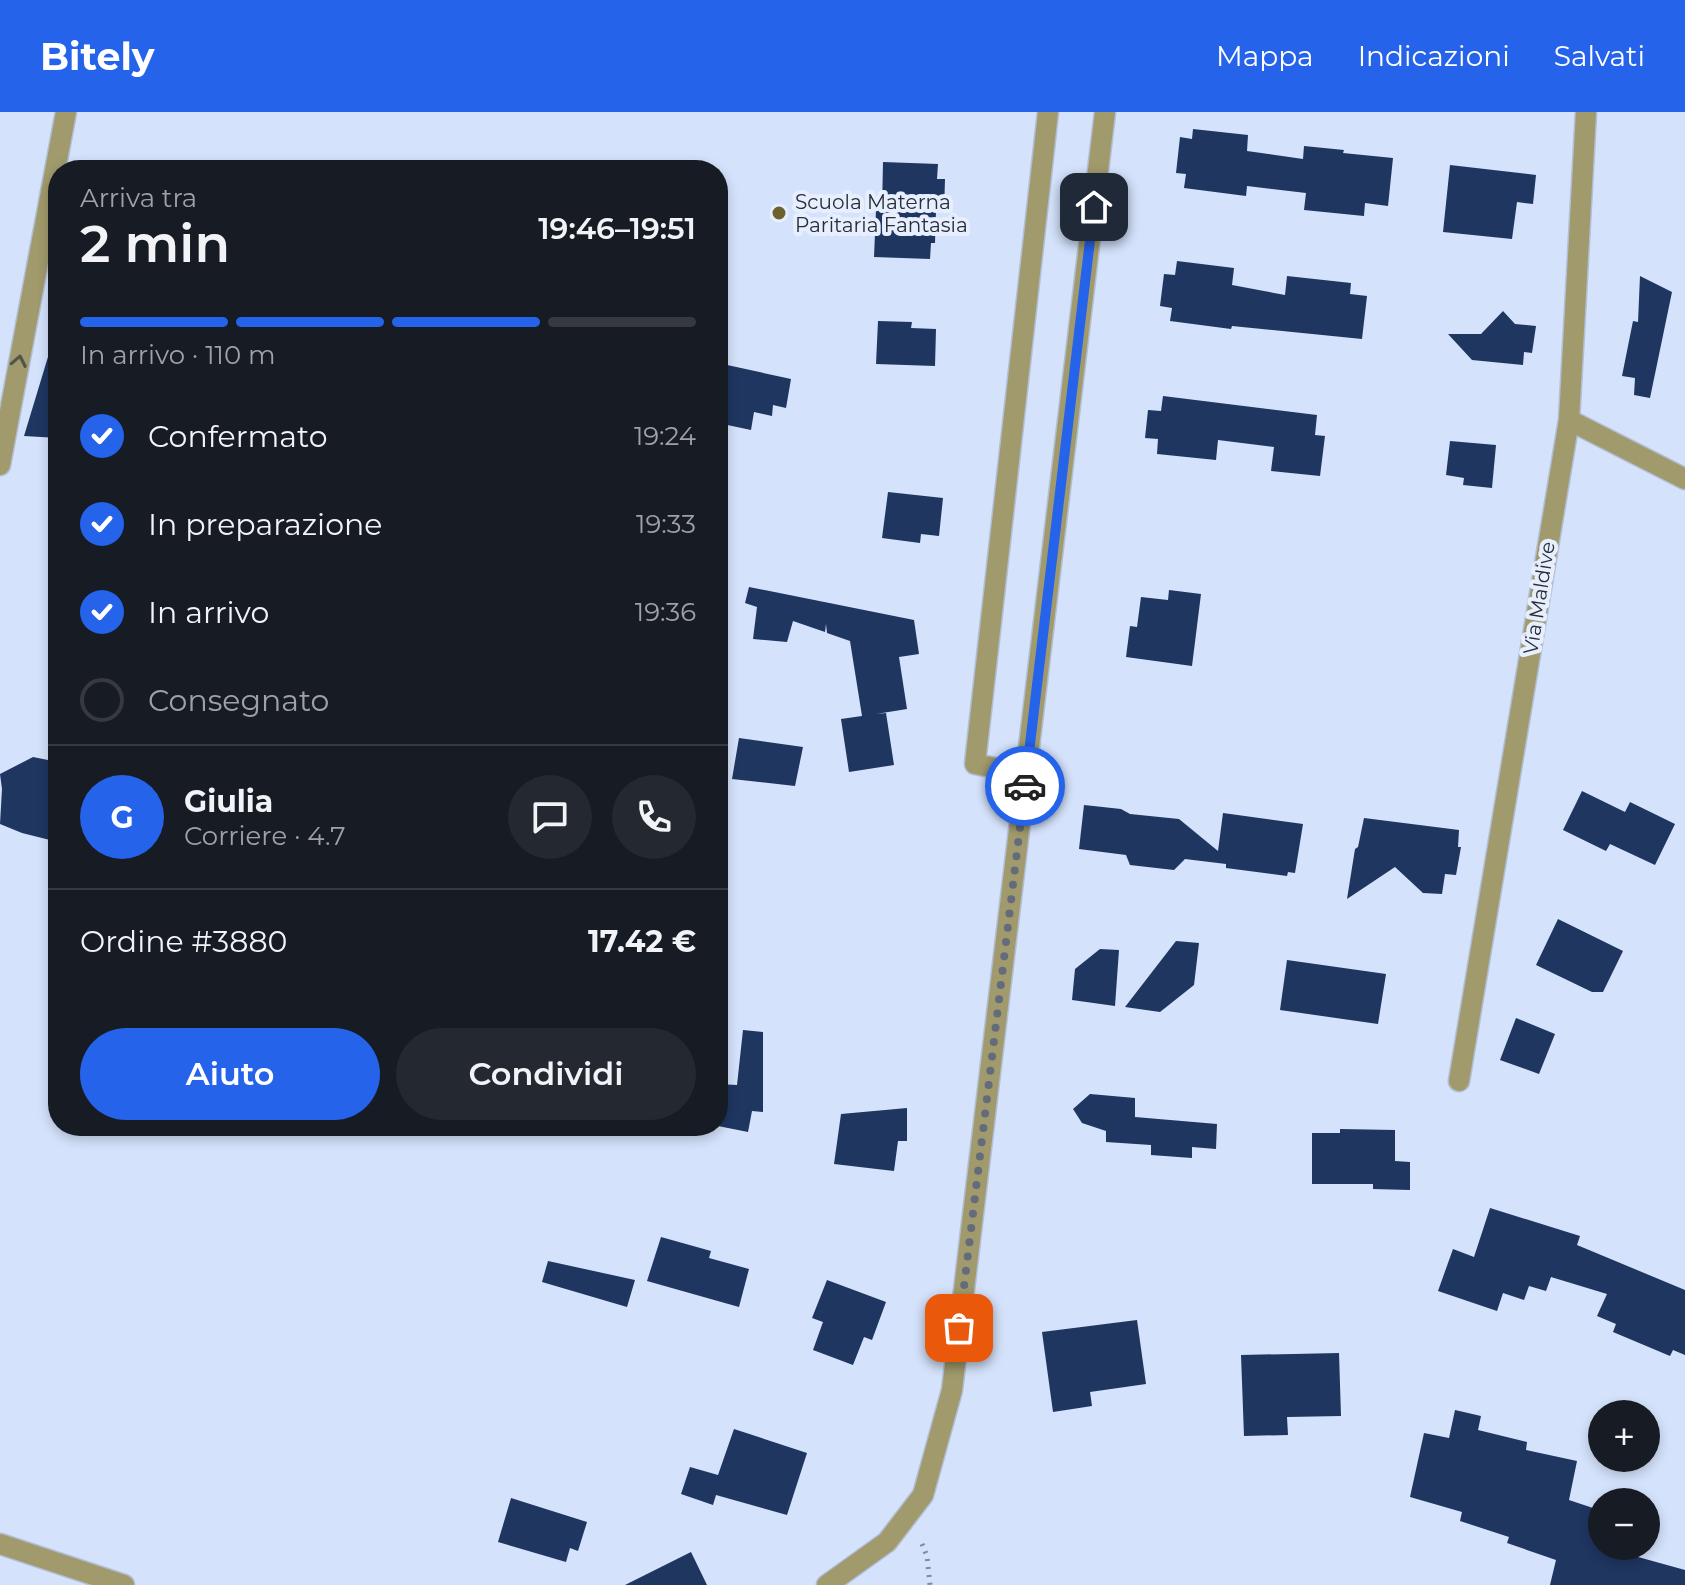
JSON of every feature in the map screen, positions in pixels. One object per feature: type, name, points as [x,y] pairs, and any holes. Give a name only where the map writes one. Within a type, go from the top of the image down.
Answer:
[{"type":"street","points":[[57,160],[66,112]]},
{"type":"street","points":[[1026,774],[975,764],[1048,112]]},
{"type":"street","points":[[827,1585],[887,1542],[923,1495],[952,1390],[1105,112]]},
{"type":"street","name":"Via Maldive","points":[[1459,1081],[1569,420],[1586,112]]},
{"type":"street","points":[[0,465],[48,208]]},
{"type":"street","points":[[1569,420],[1685,479]]},
{"type":"street","points":[[0,1544],[124,1585]]},
{"type":"path","points":[[909,1514],[927,1556],[930,1585]]},
{"type":"building","points":[[1193,129],[1248,135],[1247,151],[1303,159],[1304,146],[1393,158],[1388,206],[1365,203],[1364,216],[1304,210],[1306,193],[1247,186],[1246,196],[1184,188],[1186,174],[1176,173],[1180,137],[1192,139]]},
{"type":"building","points":[[883,162],[938,164],[937,179],[945,179],[944,212],[936,211],[935,243],[931,243],[930,259],[874,257],[876,210],[882,210]]},
{"type":"building","points":[[1450,165],[1536,175],[1533,204],[1517,202],[1512,239],[1443,232]]},
{"type":"building","points":[[1177,261],[1234,268],[1232,285],[1285,295],[1287,276],[1351,283],[1350,294],[1367,296],[1362,339],[1170,321],[1172,308],[1160,306],[1164,274],[1175,275]]},
{"type":"building","points":[[1640,276],[1672,292],[1650,398],[1634,395],[1635,378],[1622,376],[1633,321],[1638,322]]},
{"type":"building","points":[[1503,311],[1515,324],[1536,326],[1532,353],[1524,352],[1523,365],[1472,360],[1448,334],[1481,334]]},
{"type":"building","points":[[878,321],[912,322],[911,328],[936,329],[935,366],[876,364]]},
{"type":"building","points":[[48,357],[48,437],[24,436]]},
{"type":"building","points":[[728,365],[791,379],[786,408],[773,405],[772,416],[754,412],[751,430],[728,425]]},
{"type":"building","points":[[1163,396],[1317,415],[1315,435],[1325,436],[1320,476],[1271,471],[1274,447],[1218,440],[1216,460],[1157,454],[1158,439],[1145,438],[1148,410],[1161,411]]},
{"type":"building","points":[[1450,441],[1496,445],[1492,488],[1463,485],[1464,478],[1446,475]]},
{"type":"building","points":[[888,492],[943,498],[939,536],[921,534],[920,543],[882,538]]},
{"type":"building","points":[[749,587],[914,620],[919,654],[899,657],[907,709],[876,714],[886,713],[894,765],[849,772],[841,719],[862,716],[850,641],[827,633],[826,624],[825,632],[793,621],[787,642],[753,639],[757,607],[745,603]]},
{"type":"building","points":[[1169,590],[1201,594],[1192,666],[1126,657],[1130,626],[1137,627],[1141,597],[1168,600]]},
{"type":"building","points":[[739,738],[803,747],[795,786],[732,779]]},
{"type":"building","points":[[33,757],[48,760],[48,840],[0,824],[0,774]]},
{"type":"building","points":[[1582,791],[1625,812],[1630,802],[1675,824],[1655,865],[1610,844],[1606,851],[1563,830]]},
{"type":"building","points":[[1084,805],[1179,819],[1218,851],[1223,813],[1303,824],[1295,873],[1288,872],[1287,876],[1185,859],[1174,870],[1130,865],[1126,855],[1079,849]]},
{"type":"building","points":[[1364,818],[1459,830],[1458,847],[1461,847],[1456,875],[1445,874],[1442,894],[1423,893],[1395,867],[1347,899],[1355,849]]},
{"type":"building","points":[[1558,919],[1623,951],[1603,992],[1592,992],[1536,965]]},
{"type":"building","points":[[1176,941],[1199,943],[1194,985],[1160,1012],[1125,1007]]},
{"type":"building","points":[[1100,949],[1119,950],[1115,1006],[1072,1000],[1075,969]]},
{"type":"building","points":[[1287,960],[1386,974],[1378,1024],[1280,1010]]},
{"type":"building","points":[[1516,1018],[1555,1034],[1539,1074],[1500,1060]]},
{"type":"building","points":[[743,1030],[763,1032],[763,1112],[752,1111],[748,1132],[728,1128],[728,1085],[737,1085]]},
{"type":"building","points":[[1090,1094],[1135,1098],[1135,1117],[1217,1124],[1216,1149],[1192,1147],[1192,1158],[1151,1155],[1151,1145],[1106,1142],[1106,1131],[1082,1123],[1073,1109]]},
{"type":"building","points":[[907,1108],[907,1141],[898,1141],[894,1171],[834,1164],[841,1114]]},
{"type":"building","points":[[1340,1129],[1395,1130],[1395,1161],[1410,1162],[1410,1190],[1373,1189],[1373,1184],[1312,1184],[1312,1133],[1340,1133]]},
{"type":"building","points":[[1490,1208],[1580,1236],[1577,1245],[1685,1290],[1685,1355],[1673,1350],[1670,1356],[1613,1332],[1616,1324],[1597,1316],[1607,1294],[1551,1277],[1546,1291],[1529,1286],[1524,1300],[1503,1293],[1497,1311],[1438,1291],[1453,1249],[1474,1257]]},
{"type":"building","points":[[661,1237],[711,1251],[709,1258],[749,1269],[739,1307],[647,1281]]},
{"type":"building","points":[[548,1261],[635,1280],[627,1307],[542,1282]]},
{"type":"building","points":[[827,1280],[886,1302],[872,1340],[864,1337],[853,1365],[813,1350],[823,1322],[812,1318]]},
{"type":"building","points":[[1137,1320],[1146,1384],[1090,1392],[1092,1406],[1053,1412],[1042,1332]]},
{"type":"building","points":[[1339,1353],[1341,1416],[1287,1417],[1288,1435],[1244,1436],[1241,1355]]},
{"type":"building","points":[[1455,1410],[1481,1416],[1478,1430],[1527,1442],[1526,1450],[1577,1461],[1569,1500],[1588,1506],[1588,1560],[1649,1560],[1685,1570],[1685,1585],[1550,1585],[1556,1560],[1507,1543],[1509,1537],[1460,1521],[1462,1512],[1410,1497],[1424,1433],[1449,1438]]},
{"type":"building","points":[[734,1429],[807,1453],[787,1515],[716,1495],[713,1505],[681,1494],[690,1467],[718,1475]]},
{"type":"building","points":[[511,1498],[587,1522],[578,1551],[570,1548],[566,1562],[498,1542]]},
{"type":"building","points":[[691,1552],[707,1585],[625,1585]]},
{"type":"way so far","points":[[959,1328],[1025,786]]},
{"type":"place","name":"Scuola Materna Paritaria Fantasia","points":[[779,213]]},
{"type":"route","points":[[1025,786],[1094,207]]}]
